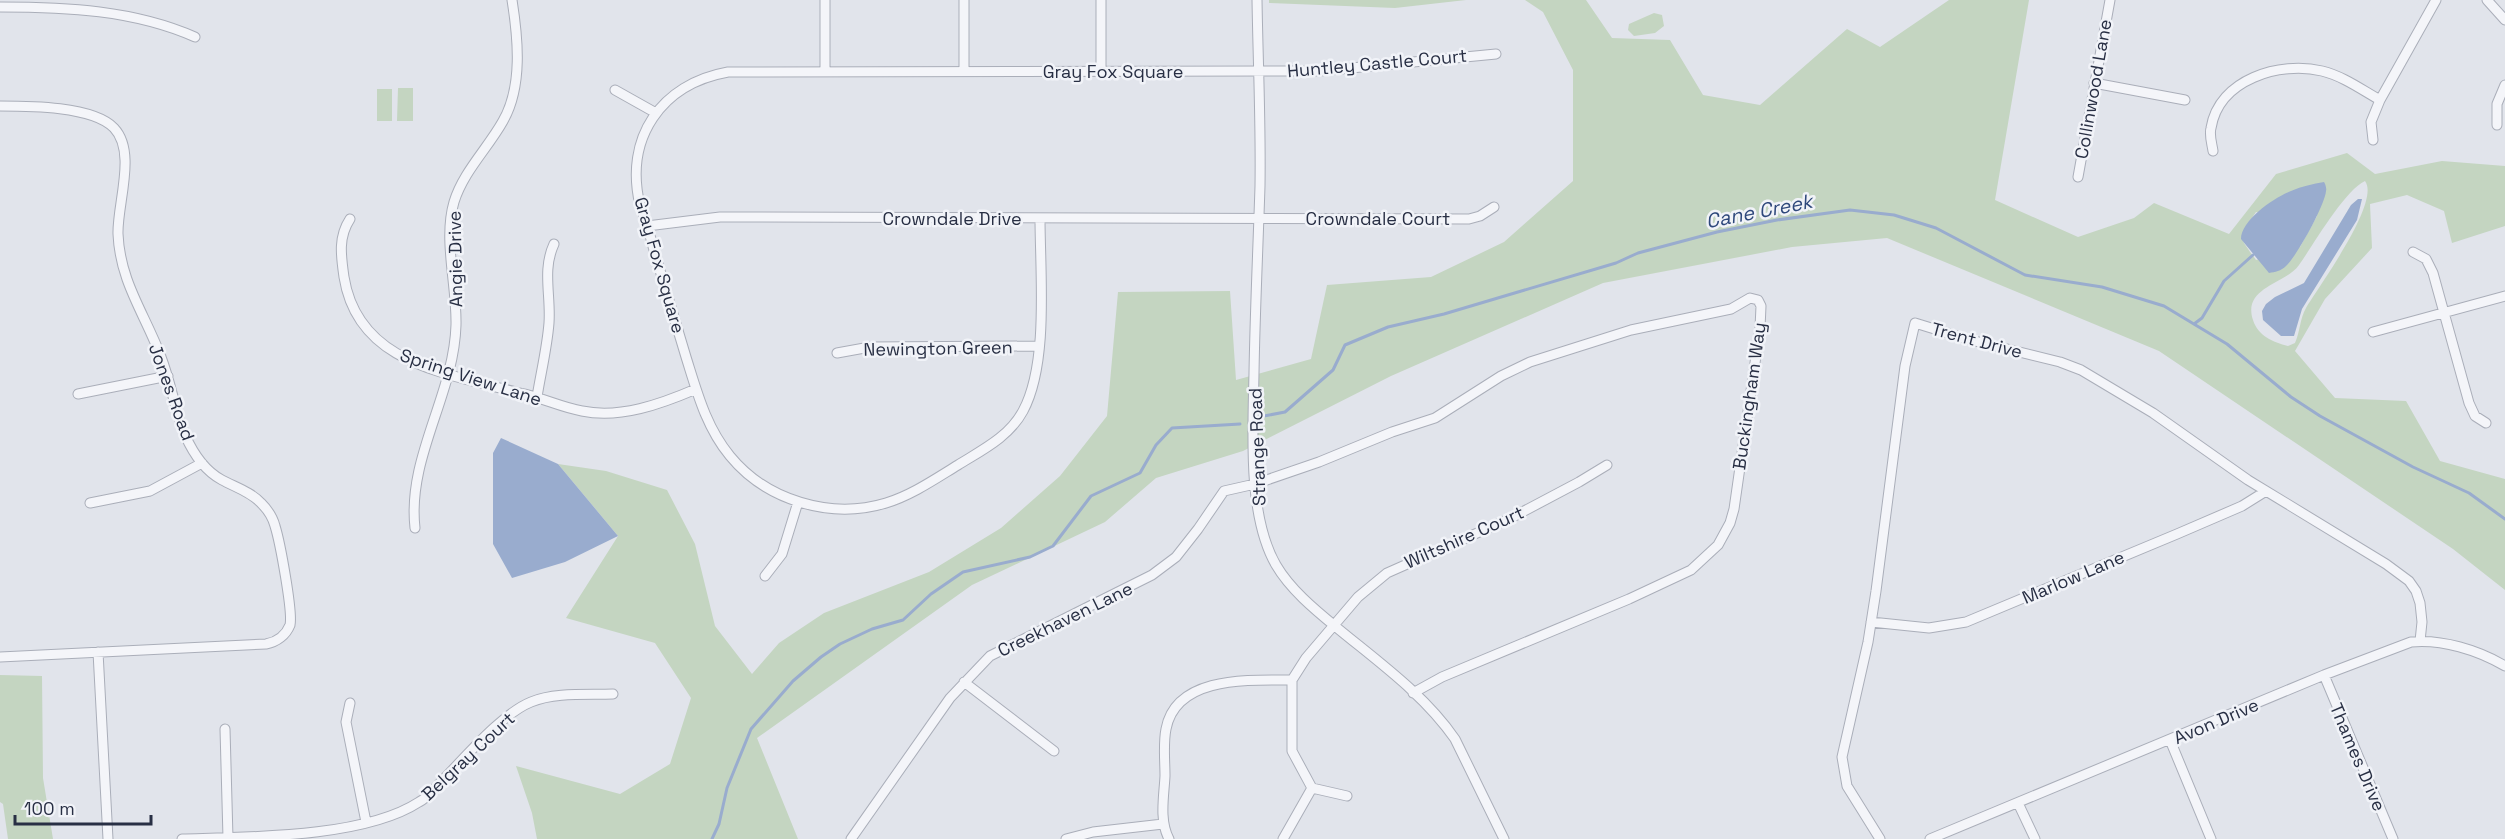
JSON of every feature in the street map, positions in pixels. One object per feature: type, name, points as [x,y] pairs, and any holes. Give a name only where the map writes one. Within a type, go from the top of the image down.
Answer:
[{"type":"street","name":"Angie Drive","points":[[415,528],[413,498],[417,472],[447,372],[456,325],[451,215],[460,188],[503,121],[512,100],[517,64],[512,0]]},
{"type":"street","points":[[825,0],[825,71]]},
{"type":"street","points":[[964,0],[964,70]]},
{"type":"street","points":[[1101,0],[1101,71]]},
{"type":"street","name":"Strange Road","points":[[1257,0],[1258,218],[1253,418],[1255,484],[1262,530],[1275,564],[1292,586],[1334,626],[1439,717],[1455,739],[1504,839]]},
{"type":"street","name":"Collinwood Lane","points":[[2078,177],[2110,0]]},
{"type":"street","points":[[2373,140],[2371,122],[2380,100],[2436,0]]},
{"type":"street","points":[[2487,0],[2505,20]]},
{"type":"street","points":[[0,7],[78,9],[117,14],[169,25],[195,37]]},
{"type":"street","name":"Huntley Castle Court","points":[[1258,72],[1320,71],[1496,54]]},
{"type":"street","points":[[2212,151],[2210,130],[2221,104],[2234,89],[2266,72],[2280,68],[2323,71],[2337,76],[2380,100]]},
{"type":"street","name":"Gray Fox Square","points":[[1040,218],[1038,346],[1034,382],[1023,411],[1006,432],[981,451],[919,488],[885,503],[843,509],[798,502],[760,483],[731,458],[708,424],[639,198],[637,164],[642,136],[656,113],[677,92],[711,75],[747,72],[964,70],[1258,72]]},
{"type":"street","points":[[2094,83],[2185,100]]},
{"type":"street","points":[[2497,125],[2497,104],[2505,85]]},
{"type":"street","points":[[615,90],[656,113]]},
{"type":"street","name":"Jones Road","points":[[0,106],[73,112],[103,119],[117,132],[125,155],[118,232],[122,268],[168,376],[186,436],[202,463],[219,478],[257,499],[270,514],[277,533],[291,617],[288,630],[280,639],[266,644],[0,657]]},
{"type":"street","name":"Crowndale Court","points":[[1258,218],[1469,219],[1480,216],[1494,207]]},
{"type":"street","name":"Crowndale Drive","points":[[647,226],[720,217],[1258,218]]},
{"type":"street","name":"Spring View Lane","points":[[350,219],[341,241],[349,299],[359,321],[377,341],[398,355],[447,372],[581,411],[611,414],[634,410],[696,389]]},
{"type":"street","points":[[537,397],[546,353],[549,323],[546,266],[554,244]]},
{"type":"street","points":[[2413,252],[2426,259],[2429,264],[2469,403],[2475,416],[2486,423]]},
{"type":"street","points":[[2373,332],[2505,296]]},
{"type":"street","name":"Buckingham Way","points":[[1255,484],[1436,418],[1501,376],[1530,362],[1631,330],[1731,309],[1750,298],[1758,300],[1761,306],[1760,328],[1734,509],[1730,523],[1718,545],[1700,563],[1664,584],[1443,677],[1413,693]]},
{"type":"street","name":"Trent Drive","points":[[1880,839],[1852,794],[1842,767],[1843,743],[1871,622],[1905,366],[1915,323],[1967,339],[2060,362],[2080,370],[2153,413],[2266,491],[2386,564],[2409,581],[2420,603],[2422,622],[2420,641]]},
{"type":"street","name":"Newington Green","points":[[837,353],[870,347],[1038,346]]},
{"type":"street","points":[[78,394],[168,376]]},
{"type":"street","points":[[90,503],[150,491],[202,463]]},
{"type":"street","name":"Wiltshire Court","points":[[1292,680],[1306,658],[1363,591],[1387,573],[1510,518],[1607,465]]},
{"type":"street","name":"Creekhaven Lane","points":[[851,839],[950,698],[990,656],[1152,575],[1176,556],[1224,491],[1255,484]]},
{"type":"street","name":"Marlow Lane","points":[[1871,622],[1929,628],[1966,622],[2242,506],[2266,491]]},
{"type":"street","points":[[765,576],[782,554],[798,502]]},
{"type":"street","name":"Avon Drive","points":[[1930,839],[2387,650],[2420,641],[2471,650],[2505,666]]},
{"type":"street","points":[[98,652],[108,839]]},
{"type":"street","name":"Thames Drive","points":[[2324,675],[2392,839]]},
{"type":"street","points":[[1169,839],[1163,824],[1166,729],[1171,716],[1182,700],[1221,682],[1292,680],[1291,744],[1295,759],[1312,788],[1329,794],[1347,796]]},
{"type":"street","points":[[964,682],[1054,751]]},
{"type":"street","name":"Belgray Court","points":[[182,839],[311,833],[398,814],[421,802],[501,722],[532,701],[560,696],[613,694]]},
{"type":"street","points":[[350,703],[346,722],[366,822]]},
{"type":"street","points":[[225,729],[228,838]]},
{"type":"street","points":[[2170,740],[2211,839]]},
{"type":"street","points":[[1283,839],[1312,788]]},
{"type":"street","points":[[2018,803],[2035,839]]},
{"type":"street","points":[[1066,839],[1093,832],[1163,824]]},
{"type":"green space","points":[[1269,0],[1466,0],[1395,8],[1269,3]]},
{"type":"green space","points":[[1525,0],[1586,0],[1612,38],[1670,40],[1703,95],[1760,105],[1847,29],[1880,47],[1949,0],[2029,0],[1995,200],[2078,237],[2134,218],[2154,203],[2229,234],[2276,174],[2347,153],[2375,174],[2442,161],[2505,166],[2505,226],[2452,243],[2444,211],[2407,195],[2370,204],[2372,248],[2325,299],[2295,351],[2335,398],[2406,401],[2440,461],[2505,479],[2505,590],[2453,549],[2159,351],[1887,238],[1792,247],[1603,283],[1391,376],[1243,451],[1156,478],[1105,522],[972,585],[757,738],[798,839],[537,839],[532,813],[516,766],[620,794],[670,764],[691,698],[655,643],[566,618],[618,536],[558,464],[606,471],[667,490],[695,544],[715,626],[752,674],[779,643],[824,613],[929,572],[1001,528],[1060,476],[1107,416],[1118,292],[1230,291],[1236,380],[1311,359],[1327,285],[1431,277],[1504,242],[1573,181],[1573,70],[1543,12]],"holes":[[[2365,181],[2368,192],[2357,225],[2306,308],[2295,343],[2288,346],[2267,337],[2255,326],[2251,309],[2254,300],[2259,293],[2285,277],[2299,265],[2339,206]],[[2256,212],[2317,216],[2300,247],[2256,260],[2245,245],[2242,236]]]},
{"type":"green space","points":[[1654,13],[1662,15],[1664,26],[1655,33],[1634,36],[1628,30],[1629,24]]},
{"type":"green space","points":[[398,88],[413,88],[413,121],[397,121]]},
{"type":"green space","points":[[377,89],[392,89],[392,121],[377,121]]},
{"type":"green space","points":[[0,675],[42,676],[43,778],[53,839],[8,839],[3,804],[0,802]]},
{"type":"water","points":[[2324,182],[2326,189],[2324,198],[2303,242],[2286,266],[2269,273],[2241,239],[2242,232],[2260,210],[2284,194],[2303,186]]},
{"type":"water","points":[[2358,199],[2362,199],[2357,220],[2302,309],[2294,336],[2281,336],[2263,320],[2262,311],[2266,304],[2275,297],[2304,283],[2351,205]]},
{"type":"water","points":[[501,438],[558,464],[618,536],[565,562],[512,578],[493,544],[493,453]]},
{"type":"waterway","name":"Cane Creek","points":[[1264,416],[1285,412],[1333,370],[1345,345],[1388,327],[1444,314],[1616,263],[1638,253],[1717,232],[1777,220],[1850,210],[1894,215],[1936,228],[2025,275],[2102,287],[2164,306],[2227,344],[2291,397],[2320,416],[2413,467],[2469,493],[2505,519]]},
{"type":"waterway","name":"Cane Creek","points":[[2194,324],[2202,318],[2224,281],[2253,255]]},
{"type":"waterway","name":"Cane Creek","points":[[712,839],[719,824],[727,788],[751,729],[793,681],[821,657],[840,644],[872,629],[903,620],[931,594],[963,572],[1030,557],[1053,546],[1091,496],[1140,473],[1156,445],[1172,428],[1240,424]]}]
